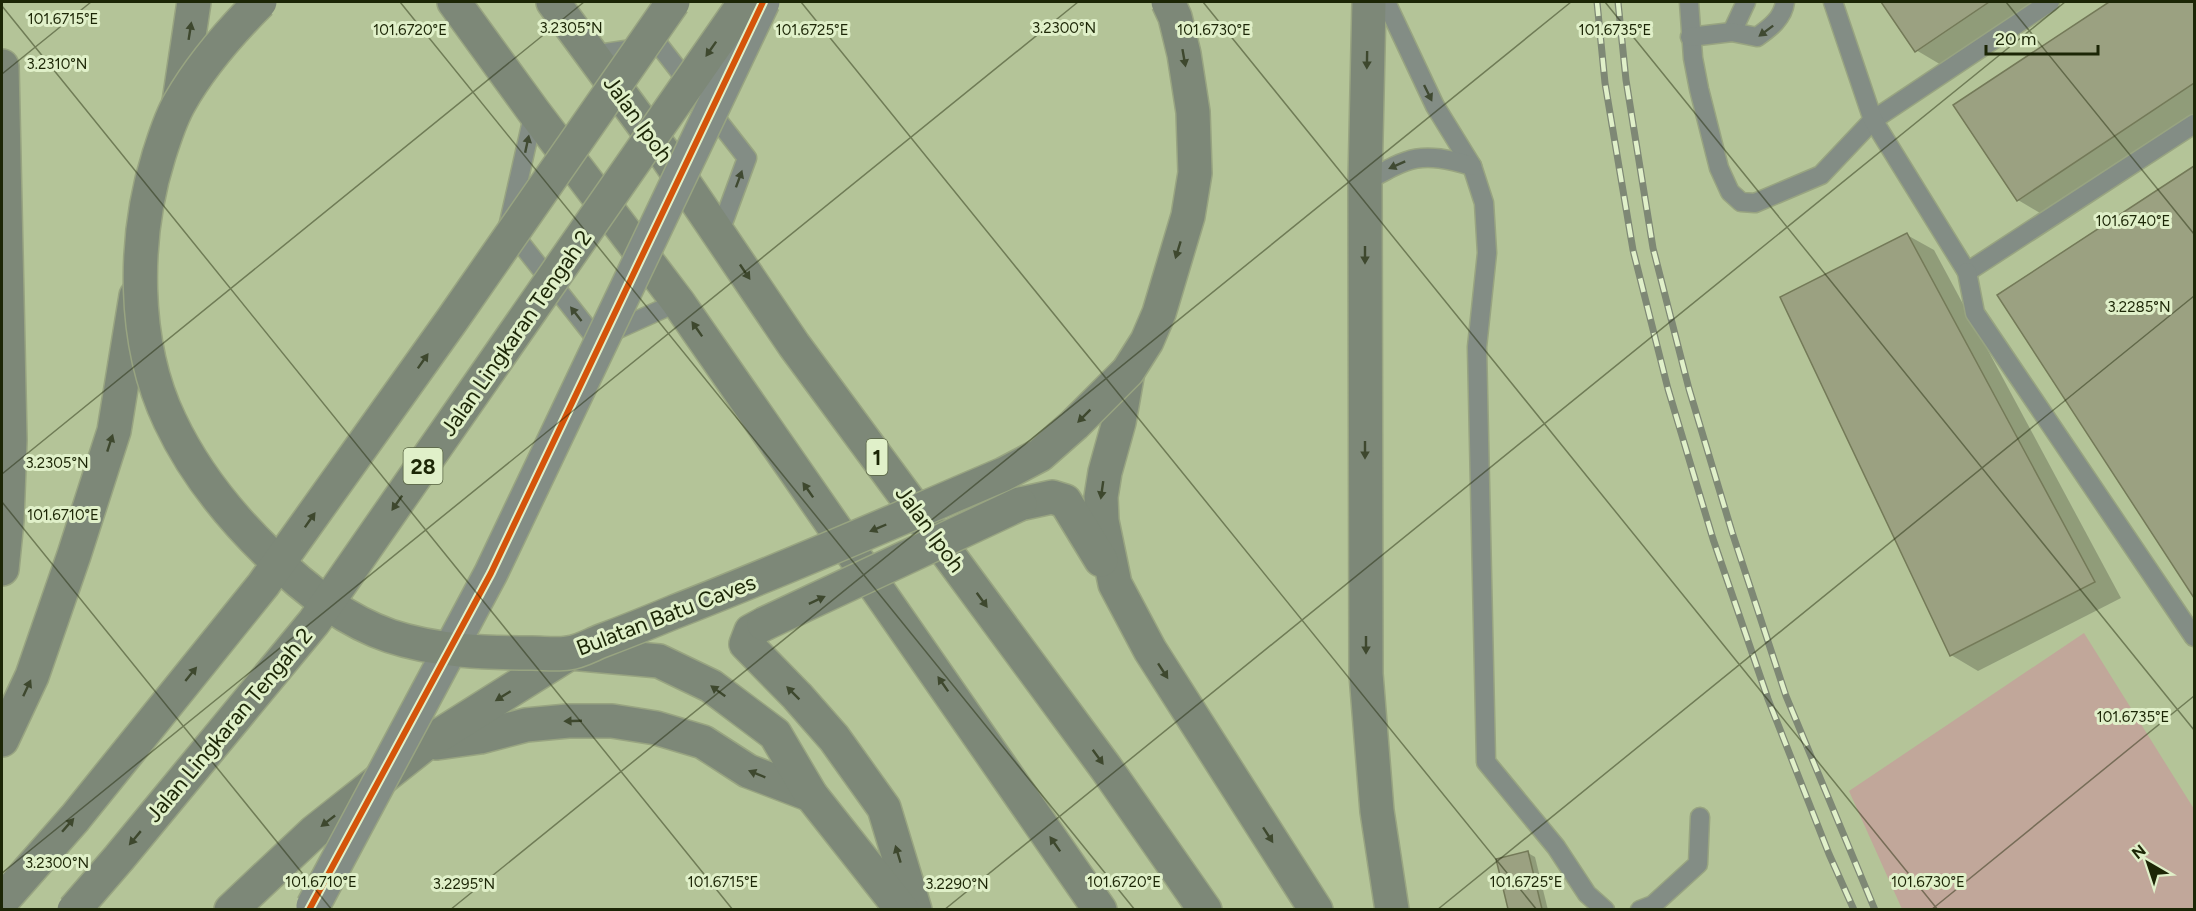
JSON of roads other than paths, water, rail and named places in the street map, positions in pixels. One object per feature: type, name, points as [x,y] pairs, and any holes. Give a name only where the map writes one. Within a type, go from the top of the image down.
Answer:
[{"type":"highway","points":[[180,102],[194,2]]},
{"type":"highway","name":"Bulatan Batu Caves","points":[[260,2],[232,30],[180,102],[167,129],[149,186],[140,268],[148,355],[157,391],[170,422],[207,484],[243,529],[312,594],[389,636],[435,647],[500,653],[570,653],[746,584],[1004,474],[1040,455],[1074,425],[1128,371],[1147,341],[1158,314],[1188,216],[1195,172],[1192,112],[1184,54],[1168,2]]},
{"type":"highway","points":[[454,2],[678,302],[1100,909]]},
{"type":"highway","name":"Jalan Ipoh","points":[[553,2],[664,153],[794,345],[1100,760],[1205,909]]},
{"type":"highway","points":[[2,901],[75,818],[264,585],[466,301],[673,2]]},
{"type":"highway","name":"Jalan Lingkaran Tengah 2","points":[[74,909],[119,858],[314,622],[745,2]]},
{"type":"highway","points":[[1369,2],[1365,182],[1366,674],[1377,811],[1392,909]]},
{"type":"highway","points":[[2,66],[10,440],[7,520],[2,569]]},
{"type":"highway","points":[[2,740],[32,676],[114,431],[140,268]]},
{"type":"highway","points":[[1115,584],[1102,521],[1101,497],[1105,472],[1119,422],[1128,371]]},
{"type":"highway","points":[[915,909],[884,808],[834,738],[746,644],[751,631],[764,624],[1020,504],[1052,497],[1065,501],[1115,584],[1150,650],[1316,909]]},
{"type":"highway","points":[[231,909],[314,832],[424,745],[570,653],[659,662],[711,686],[775,734],[811,795],[902,909]]},
{"type":"highway","points":[[424,745],[480,737],[526,725],[568,721],[612,721],[656,728],[703,742],[748,771],[811,795]]},
{"type":"street","points":[[313,906],[491,573],[763,2]]},
{"type":"lane","points":[[1386,2],[1435,106],[1472,166],[1484,202],[1487,253],[1477,347],[1486,762],[1556,847],[1587,894],[1605,909]]},
{"type":"lane","points":[[1732,32],[1746,2]]},
{"type":"lane","points":[[1690,37],[1732,32],[1757,37],[1773,26],[1785,2]]},
{"type":"lane","points":[[1833,2],[1873,120],[1967,272],[1975,313],[2194,637]]},
{"type":"lane","points":[[1689,7],[1690,37],[1699,89],[1719,168],[1730,192],[1741,202],[1755,203],[1821,175],[1873,120],[2050,2]]},
{"type":"lane","points":[[592,55],[660,45],[747,158],[719,234]]},
{"type":"lane","points":[[534,112],[508,227],[596,339],[678,302]]},
{"type":"lane","points":[[1967,272],[2194,124]]},
{"type":"lane","points":[[1365,182],[1393,166],[1415,158],[1441,157],[1472,166]]},
{"type":"lane","points":[[1640,909],[1653,905],[1698,864],[1700,817]]},
{"type":"railway","points":[[1597,2],[1605,83],[1633,250],[1668,389],[1713,539],[1768,699],[1829,854],[1854,910]]},
{"type":"railway","points":[[1618,2],[1626,80],[1653,248],[1689,389],[1732,532],[1786,696],[1875,910]]}]
